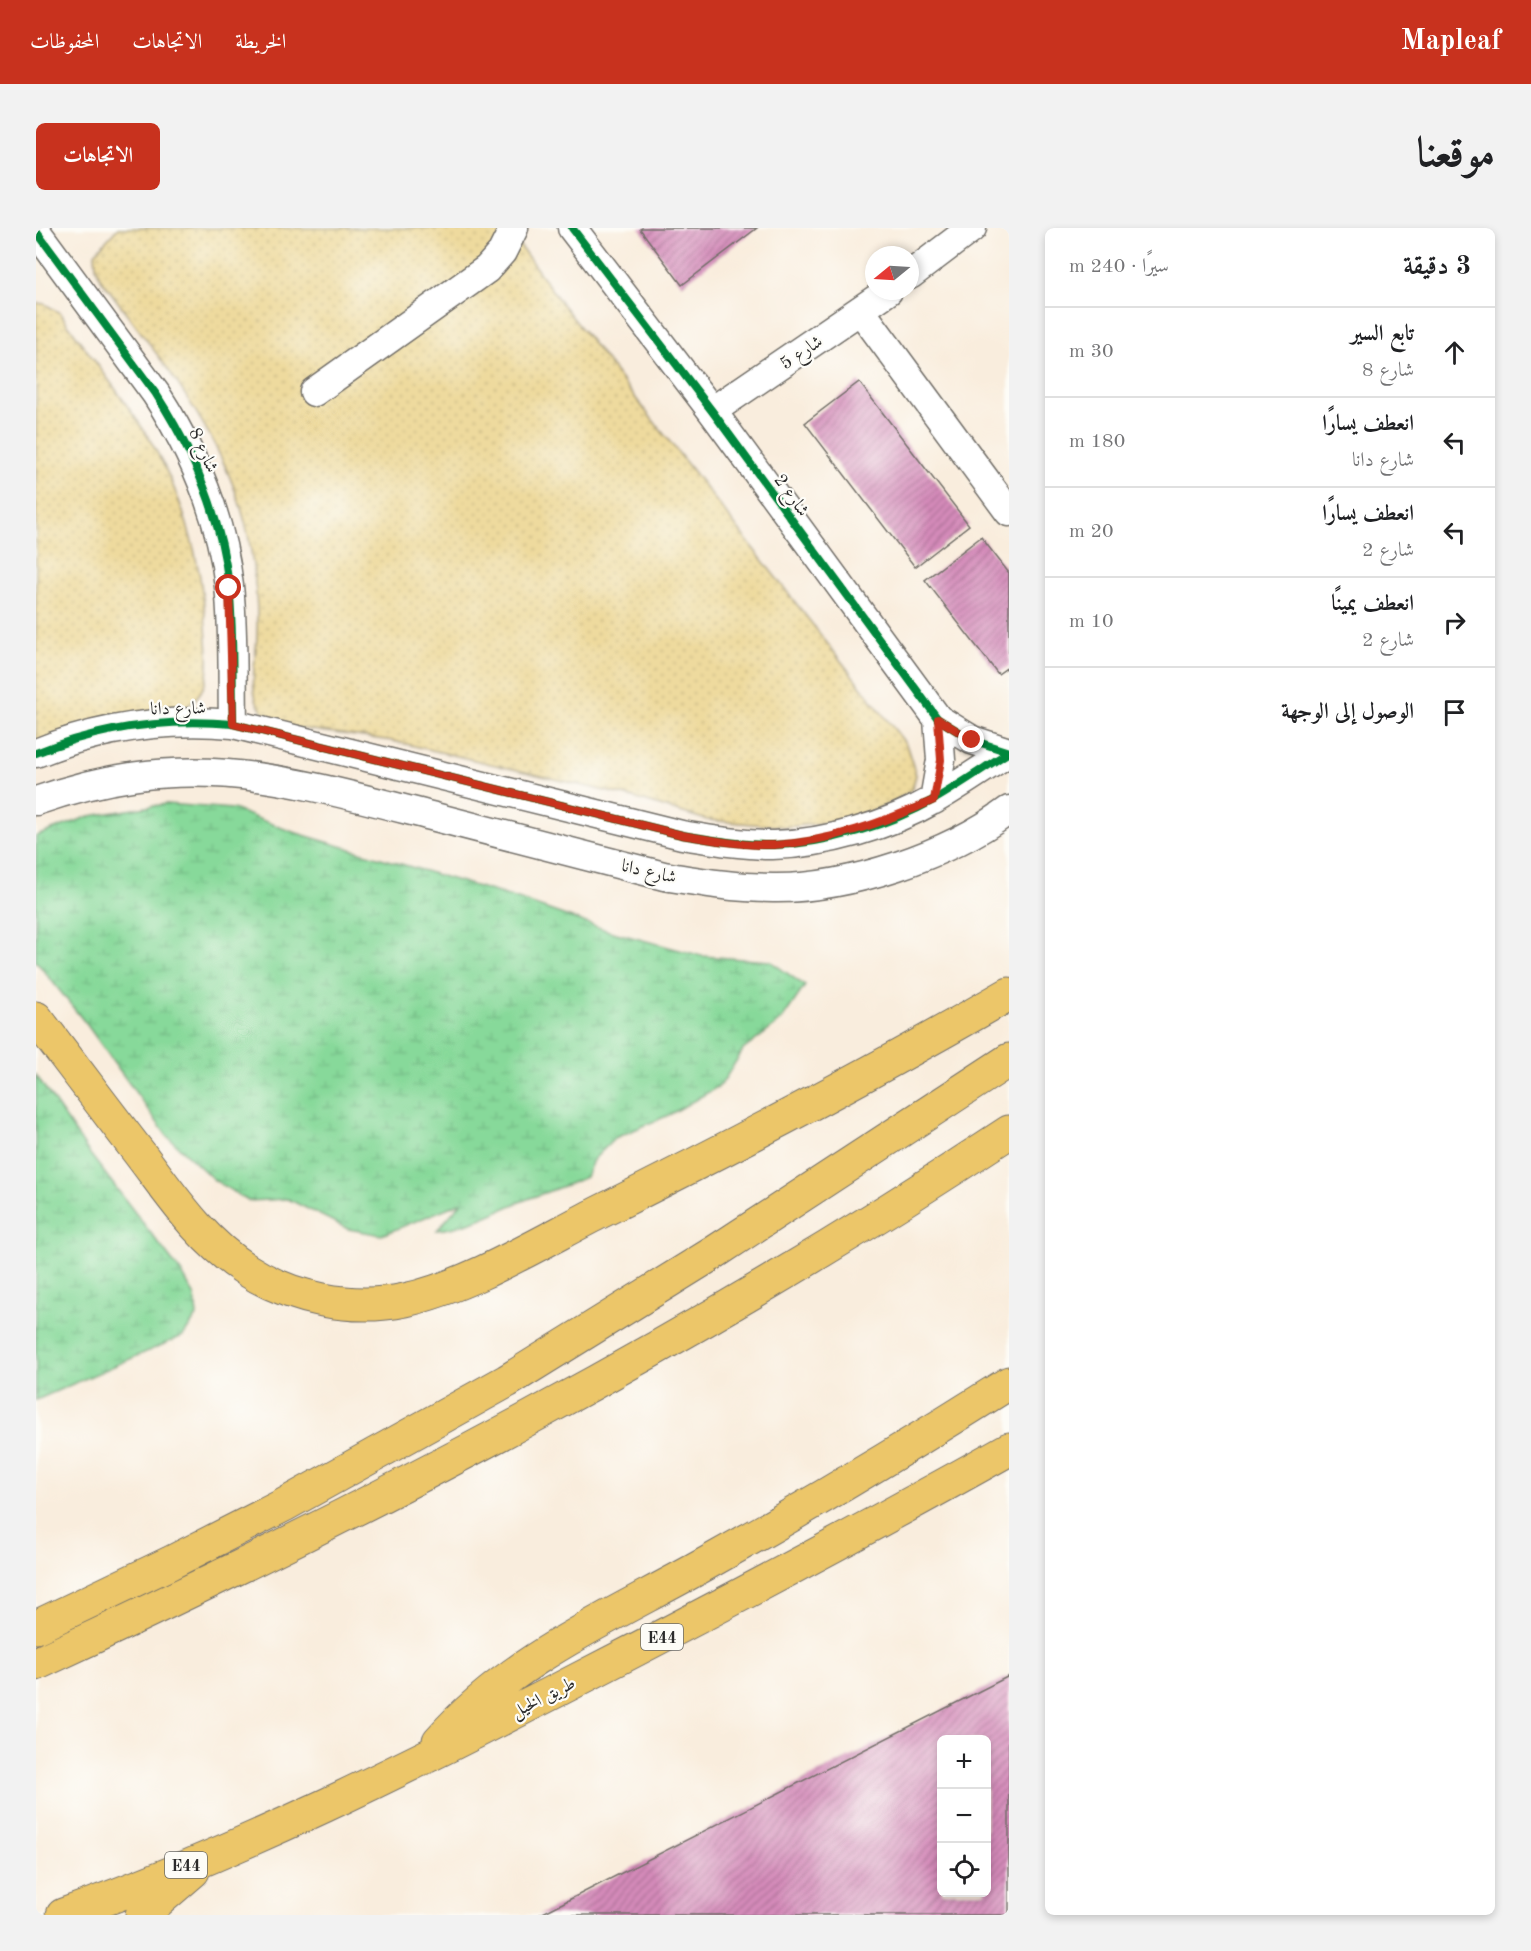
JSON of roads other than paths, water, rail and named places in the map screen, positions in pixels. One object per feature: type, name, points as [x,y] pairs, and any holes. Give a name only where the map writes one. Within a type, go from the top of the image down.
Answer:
[{"type":"highway","points":[[36,1018],[189,1218],[226,1256],[272,1284],[297,1293],[323,1300],[376,1304],[402,1300],[453,1285],[552,1237],[775,1124],[1009,994]]},
{"type":"highway","points":[[36,1627],[273,1511],[507,1382],[712,1254],[1009,1060]]},
{"type":"highway","points":[[36,1664],[328,1525],[506,1432],[751,1293],[1009,1132]]},
{"type":"highway","points":[[424,1758],[474,1705],[547,1650],[808,1506],[1009,1383]]},
{"type":"highway","name":"طريق الخيل","points":[[63,1915],[207,1857],[424,1758],[679,1628],[1009,1449]]},
{"type":"highway","points":[[142,1915],[181,1883],[207,1857]]},
{"type":"street","points":[[314,392],[487,269],[502,252],[514,228]]},
{"type":"street","points":[[919,267],[972,228]]},
{"type":"street","name":"شارع 2","points":[[586,233],[712,411],[938,719],[972,740],[1009,752]]},
{"type":"street","name":"شارع 8","points":[[43,236],[156,394],[188,447],[201,476],[219,532],[229,588],[233,724]]},
{"type":"street","name":"شارع 5","points":[[712,411],[876,300]]},
{"type":"street","points":[[861,311],[1009,512]]},
{"type":"street","points":[[934,800],[941,760],[938,719]]},
{"type":"street","name":"شارع دانا","points":[[36,753],[65,741],[131,725],[199,721],[233,724],[682,835],[722,842],[773,845],[818,839],[872,825],[934,800],[1009,752]]},
{"type":"street","name":"شارع دانا","points":[[36,801],[93,783],[152,773],[211,771],[241,774],[312,785],[663,876],[714,884],[774,888],[834,882],[893,867],[949,845],[1009,810]]}]
